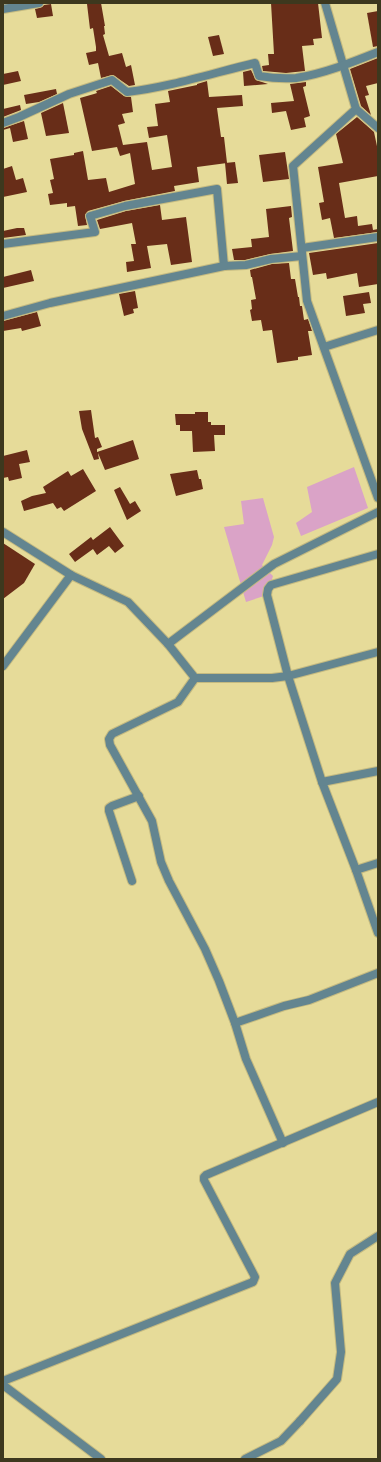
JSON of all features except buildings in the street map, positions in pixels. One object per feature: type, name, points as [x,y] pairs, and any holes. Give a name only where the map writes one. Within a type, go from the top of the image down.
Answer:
[{"type":"street","points":[[3,9],[39,3]]},
{"type":"street","points":[[325,3],[356,109],[378,128]]},
{"type":"street","points":[[3,123],[69,94],[112,80],[127,92],[170,84],[255,62],[259,76],[296,78],[343,66],[378,52]]},
{"type":"street","points":[[356,109],[293,166],[307,301],[378,498]]},
{"type":"street","points":[[3,244],[95,232],[90,216],[125,206],[217,189],[224,266]]},
{"type":"street","points":[[3,316],[50,303],[224,266],[246,265],[378,237]]},
{"type":"street","points":[[324,347],[378,330]]},
{"type":"street","points":[[168,644],[274,564],[378,512]]},
{"type":"street","points":[[3,532],[71,575],[128,602],[168,644],[195,678]]},
{"type":"street","points":[[378,554],[271,585],[267,594],[288,676],[322,782],[356,870],[378,933]]},
{"type":"street","points":[[3,666],[71,575]]},
{"type":"street","points":[[195,678],[272,678],[288,676],[378,652]]},
{"type":"street","points":[[195,678],[178,702],[112,734],[109,739],[110,745],[152,821],[161,862],[169,881],[205,949],[219,980],[235,1023],[246,1059],[283,1143]]},
{"type":"street","points":[[322,782],[378,771]]},
{"type":"street","points":[[132,881],[109,808],[139,796]]},
{"type":"street","points":[[356,870],[378,863]]},
{"type":"street","points":[[235,1023],[284,1006],[309,1000],[378,973]]},
{"type":"street","points":[[3,1381],[253,1282],[255,1277],[204,1180],[204,1177],[378,1102]]},
{"type":"street","points":[[245,1459],[280,1441],[338,1379],[341,1352],[335,1283],[350,1254],[378,1236]]},
{"type":"street","points":[[3,1385],[101,1459]]},
{"type":"shaded area","points":[[354,467],[368,508],[301,536],[296,523],[312,512],[307,487]]},
{"type":"shaded area","points":[[263,498],[274,537],[272,545],[262,565],[273,576],[267,595],[246,602],[224,527],[244,524],[241,501]]}]
